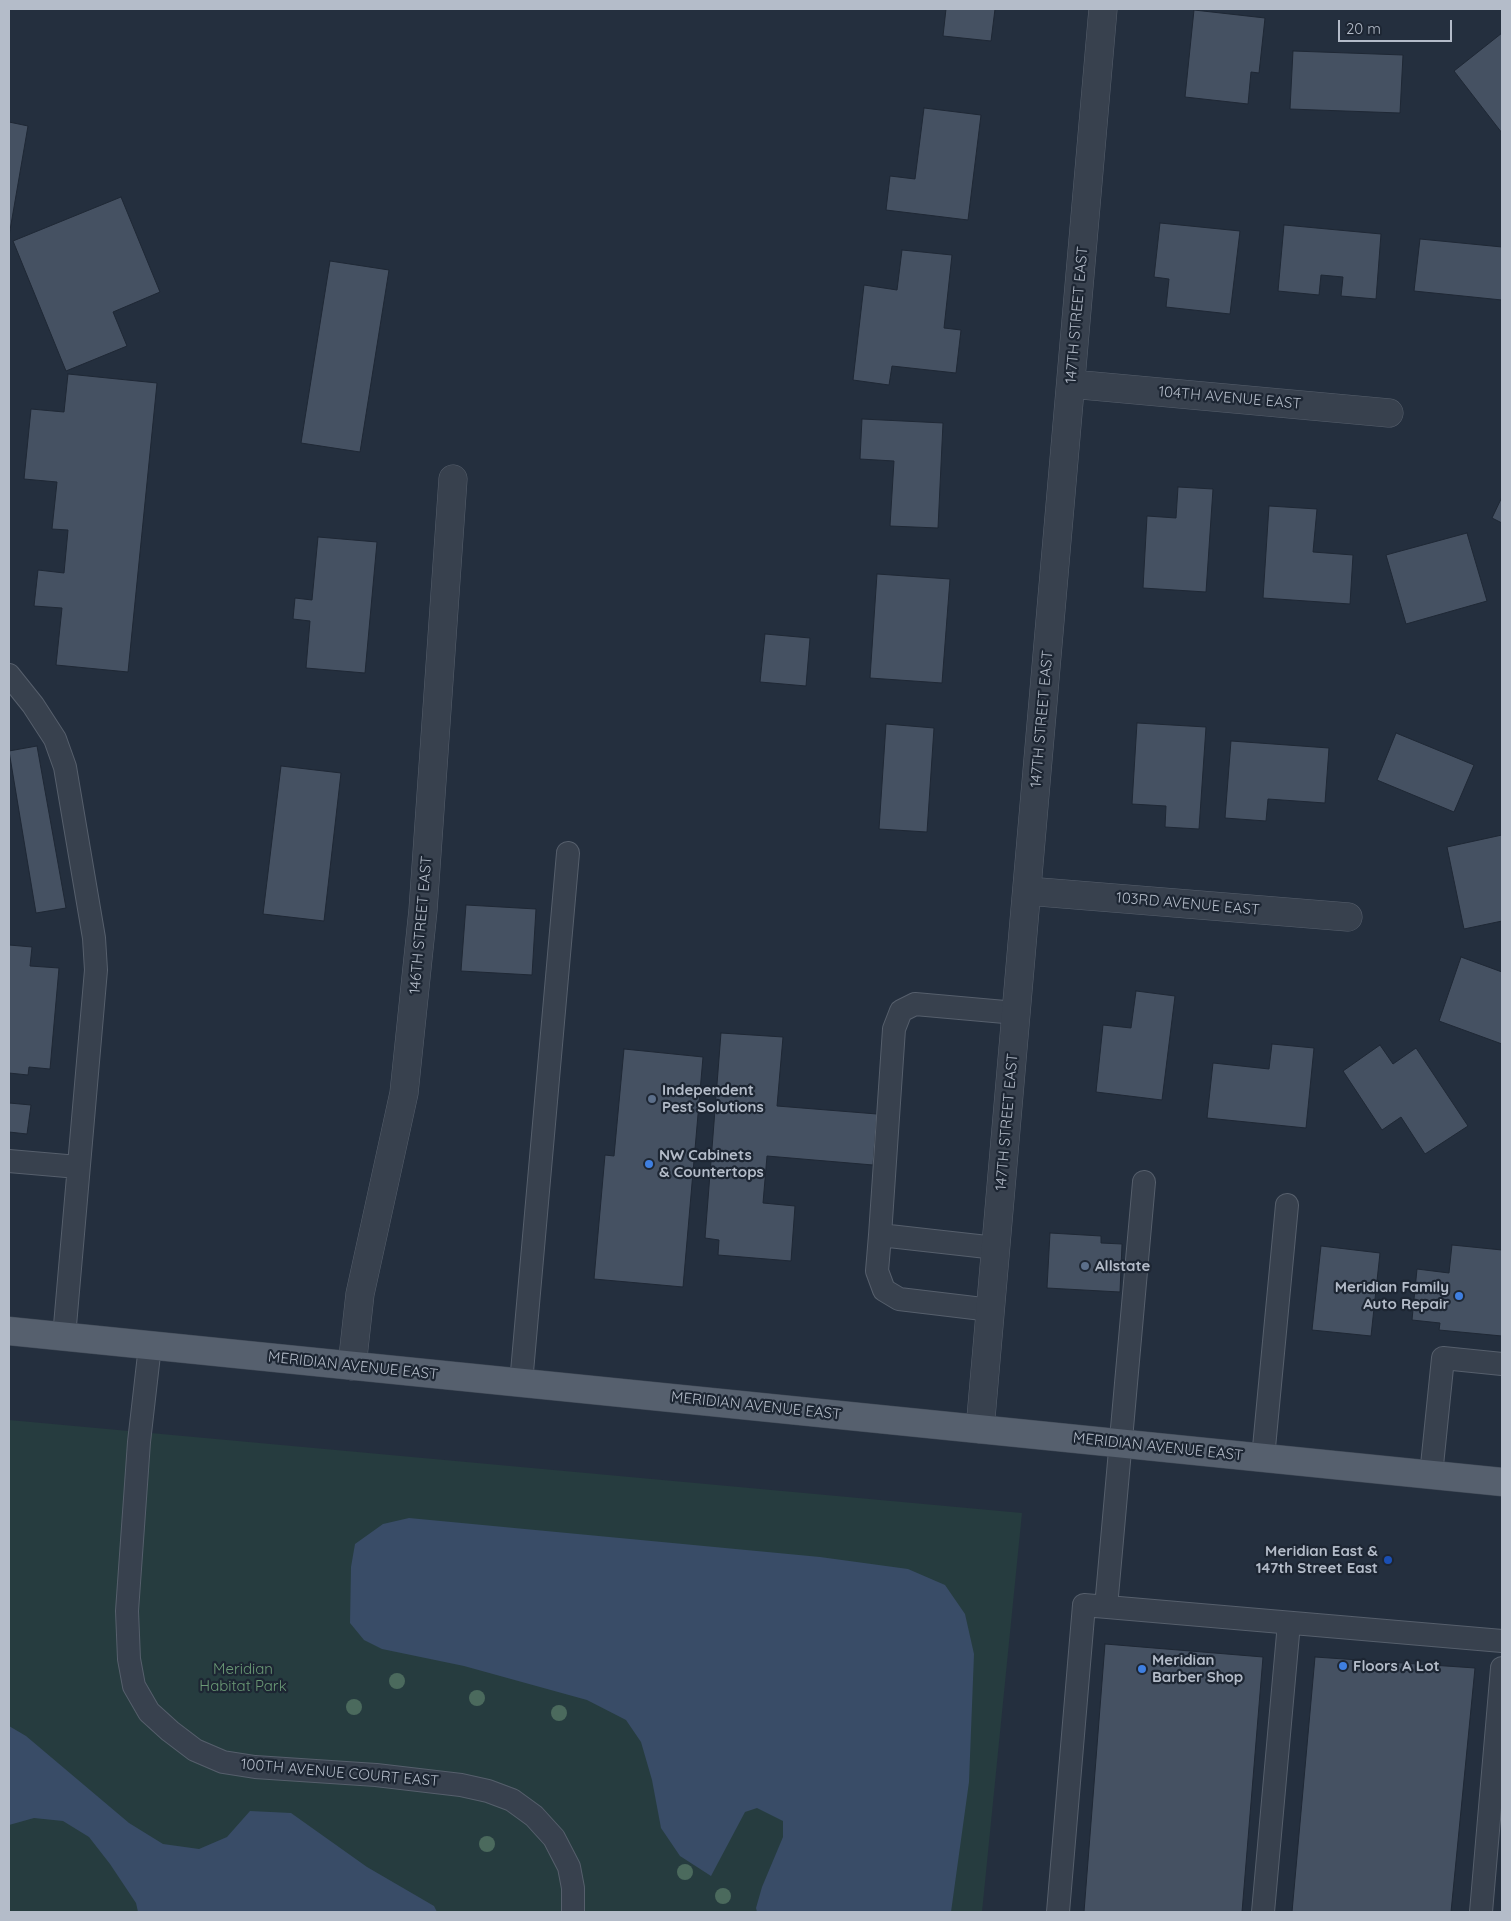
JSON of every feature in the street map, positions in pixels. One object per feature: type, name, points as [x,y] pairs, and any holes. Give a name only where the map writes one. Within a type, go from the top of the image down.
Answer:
[{"type":"main road","name":"MERIDIAN AVENUE EAST","points":[[9,1331],[1502,1482]]},
{"type":"street","name":"147TH STREET EAST","points":[[980,1429],[1103,9]]},
{"type":"street","name":"104TH AVENUE EAST","points":[[1071,384],[1389,413]]},
{"type":"street","name":"146TH STREET EAST","points":[[352,1366],[360,1294],[404,1093],[423,910],[453,479]]},
{"type":"street","name":"103RD AVENUE EAST","points":[[1027,891],[1348,917]]},
{"type":"lane","points":[[9,675],[33,705],[55,739],[65,767],[94,938],[96,970],[64,1337]]},
{"type":"lane","points":[[521,1383],[568,853]]},
{"type":"lane","points":[[991,1310],[899,1299],[884,1290],[877,1271],[894,1028],[901,1011],[915,1004],[1016,1013]]},
{"type":"lane","points":[[9,1161],[78,1167]]},
{"type":"lane","points":[[1106,1607],[1144,1182]]},
{"type":"lane","points":[[1264,1458],[1287,1204]]},
{"type":"lane","points":[[880,1235],[996,1248]]},
{"type":"lane","name":"100TH AVENUE COURT EAST","points":[[150,1346],[139,1442],[127,1611],[128,1659],[134,1686],[149,1712],[195,1750],[223,1762],[255,1767],[376,1775],[461,1785],[488,1791],[512,1800],[534,1816],[554,1838],[569,1867],[573,1888],[573,1912]]},
{"type":"lane","points":[[1431,1475],[1444,1358],[1502,1364]]},
{"type":"lane","points":[[1058,1912],[1084,1605],[1502,1641]]},
{"type":"lane","points":[[1263,1912],[1289,1623]]},
{"type":"lane","points":[[1480,1912],[1502,1668]]},
{"type":"green space","name":"Meridian Habitat Park","points":[[9,1420],[1022,1513],[982,1912],[9,1912]]},
{"type":"water","points":[[409,1518],[820,1557],[908,1569],[945,1585],[965,1614],[974,1654],[969,1782],[951,1912],[757,1912],[756,1908],[762,1887],[783,1837],[783,1821],[757,1808],[745,1812],[711,1876],[680,1856],[661,1828],[652,1780],[641,1742],[626,1720],[587,1700],[464,1666],[382,1649],[364,1640],[350,1623],[351,1567],[355,1544],[383,1524]]},
{"type":"water","points":[[9,1726],[26,1736],[129,1823],[163,1844],[199,1849],[227,1837],[250,1811],[291,1813],[367,1867],[434,1906],[437,1912],[138,1912],[136,1903],[89,1837],[63,1821],[34,1818],[9,1825]]},
{"type":"building","points":[[946,9],[995,9],[991,41],[943,36]]},
{"type":"building","points":[[1194,10],[1265,18],[1259,73],[1251,72],[1248,104],[1185,97]]},
{"type":"building","points":[[1502,33],[1502,133],[1454,71]]},
{"type":"building","points":[[1293,51],[1403,55],[1400,113],[1290,109]]},
{"type":"building","points":[[924,108],[981,115],[968,220],[886,210],[890,176],[915,179]]},
{"type":"building","points":[[9,122],[28,126],[9,236]]},
{"type":"building","points":[[121,197],[160,292],[113,312],[127,346],[66,371],[13,241]]},
{"type":"building","points":[[1160,223],[1240,231],[1230,314],[1166,307],[1169,279],[1154,277]]},
{"type":"building","points":[[1284,225],[1381,234],[1376,299],[1341,296],[1343,277],[1321,275],[1319,295],[1278,291]]},
{"type":"building","points":[[1420,239],[1502,247],[1502,300],[1414,291]]},
{"type":"building","points":[[902,250],[952,255],[944,328],[961,330],[956,373],[892,366],[889,385],[853,380],[864,285],[897,290]]},
{"type":"building","points":[[330,261],[389,270],[360,452],[301,443]]},
{"type":"building","points":[[68,374],[157,383],[128,672],[56,665],[62,608],[34,606],[38,570],[64,573],[68,530],[52,529],[57,482],[24,479],[31,409],[64,412]]},
{"type":"building","points":[[862,419],[943,423],[938,528],[890,526],[894,461],[860,459]]},
{"type":"building","points":[[1178,487],[1213,489],[1206,592],[1143,588],[1147,516],[1176,518]]},
{"type":"building","points":[[1502,497],[1502,523],[1492,518]]},
{"type":"building","points":[[1269,506],[1317,509],[1313,552],[1353,555],[1350,604],[1263,598]]},
{"type":"building","points":[[1467,533],[1487,601],[1406,624],[1386,555]]},
{"type":"building","points":[[318,537],[377,542],[365,673],[306,668],[310,621],[293,619],[295,598],[312,600]]},
{"type":"building","points":[[877,574],[950,579],[942,683],[870,678]]},
{"type":"building","points":[[765,634],[810,638],[806,686],[760,682]]},
{"type":"building","points":[[1137,723],[1206,727],[1199,829],[1165,827],[1166,806],[1132,804]]},
{"type":"building","points":[[886,724],[934,728],[927,832],[879,829]]},
{"type":"building","points":[[1396,733],[1474,765],[1454,812],[1377,780]]},
{"type":"building","points":[[1231,741],[1329,748],[1325,803],[1268,799],[1266,821],[1225,818]]},
{"type":"building","points":[[37,746],[66,908],[36,913],[9,751]]},
{"type":"building","points":[[281,766],[341,773],[324,921],[263,914]]},
{"type":"building","points":[[1502,835],[1502,921],[1464,929],[1447,847]]},
{"type":"building","points":[[466,905],[536,909],[532,975],[461,971]]},
{"type":"building","points":[[9,945],[32,947],[30,966],[59,968],[50,1069],[29,1067],[28,1075],[9,1073]]},
{"type":"building","points":[[1461,957],[1502,972],[1502,1044],[1439,1021]]},
{"type":"building","points":[[1136,991],[1175,996],[1162,1100],[1096,1092],[1103,1025],[1131,1028]]},
{"type":"building","points":[[721,1033],[783,1037],[777,1106],[877,1114],[873,1165],[767,1156],[763,1203],[795,1206],[791,1261],[718,1255],[719,1240],[705,1238]]},
{"type":"building","points":[[1272,1044],[1314,1048],[1306,1128],[1207,1118],[1213,1063],[1269,1069]]},
{"type":"building","points":[[1380,1045],[1393,1064],[1416,1048],[1468,1126],[1425,1154],[1401,1117],[1382,1130],[1343,1071]]},
{"type":"building","points":[[624,1049],[703,1057],[683,1287],[594,1279],[605,1155],[614,1156]]},
{"type":"building","points":[[9,1103],[31,1105],[27,1134],[9,1132]]},
{"type":"building","name":"Allstate","points":[[1050,1233],[1101,1236],[1101,1243],[1122,1244],[1120,1292],[1047,1288]]},
{"type":"building","name":"Meridian Family Auto Repair","points":[[1452,1245],[1502,1250],[1502,1336],[1439,1330],[1440,1323],[1412,1320],[1417,1269],[1449,1273]]},
{"type":"building","points":[[1321,1246],[1380,1253],[1371,1336],[1312,1330]]},
{"type":"building","points":[[1105,1644],[1263,1657],[1242,1912],[1084,1912]]},
{"type":"building","points":[[1315,1657],[1475,1668],[1451,1912],[1292,1912]]},
{"type":"place","name":"Independent Pest Solutions","points":[[652,1099]]},
{"type":"place","name":"NW Cabinets & Countertops","points":[[649,1164]]},
{"type":"place","name":"Allstate","points":[[1085,1266]]},
{"type":"place","name":"Meridian Family Auto Repair","points":[[1459,1296]]},
{"type":"place","name":"Meridian East & 147th Street East","points":[[1388,1560]]},
{"type":"place","name":"Floors A Lot","points":[[1343,1666]]},
{"type":"place","name":"Meridian Barber Shop","points":[[1142,1669]]}]
